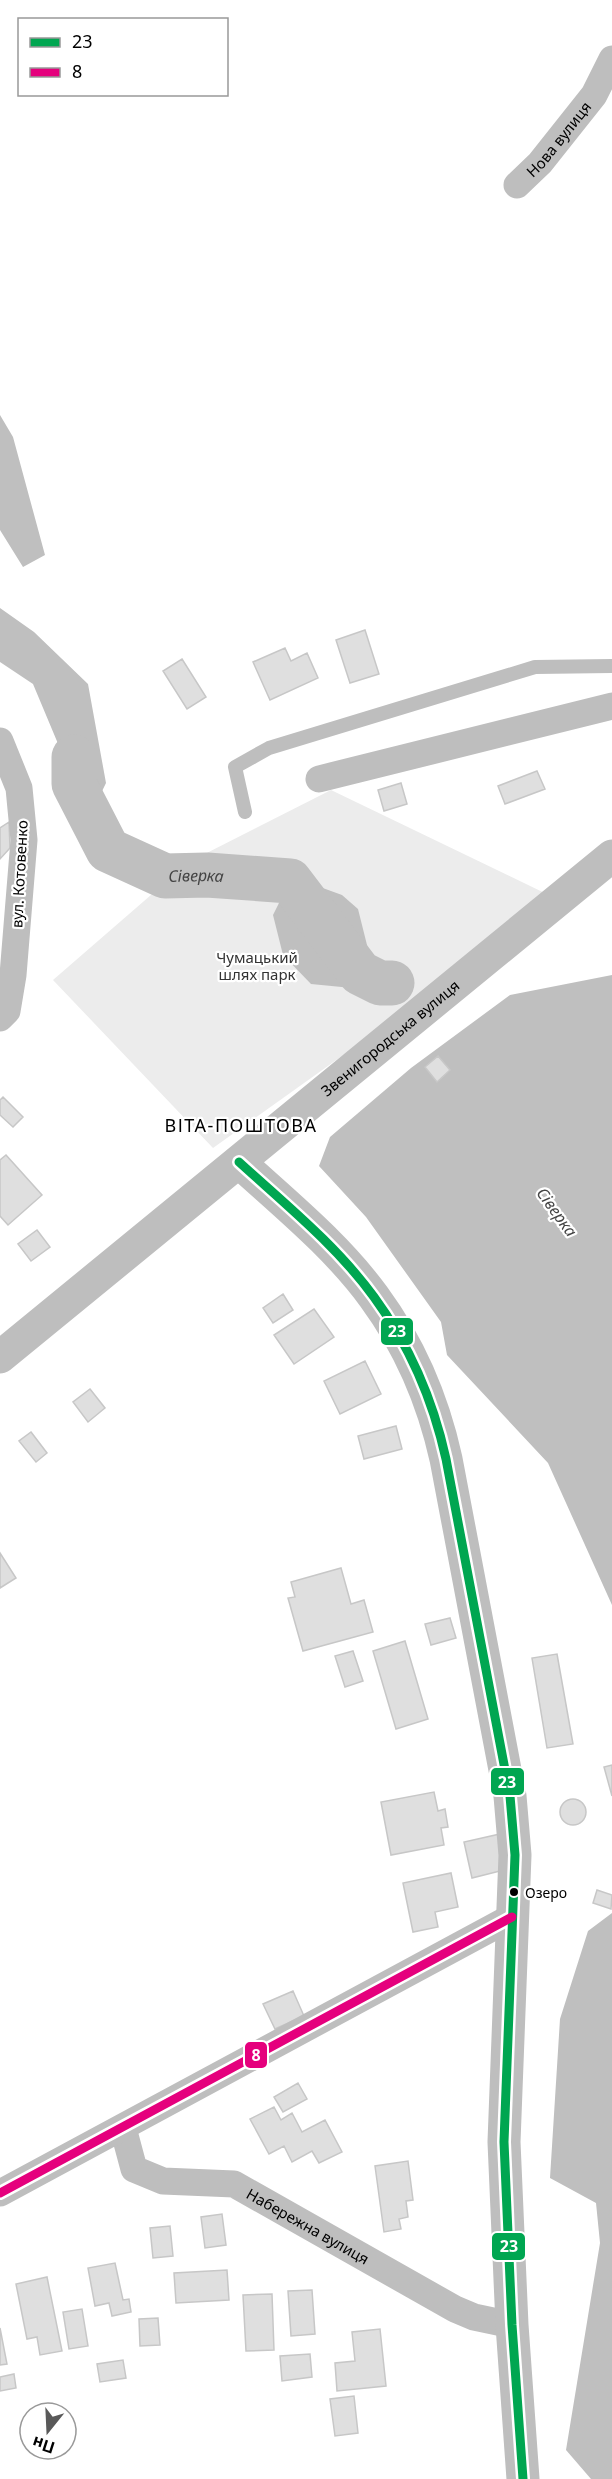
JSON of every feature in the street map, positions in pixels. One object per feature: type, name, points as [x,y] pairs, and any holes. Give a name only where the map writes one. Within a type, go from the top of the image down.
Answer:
[{"type":"street","name":"Нова вулиця","points":[[517,185],[540,163],[594,95],[612,59]]},
{"type":"street","points":[[319,779],[612,706]]},
{"type":"street","name":"вул. Котовенко","points":[[0,741],[19,788],[24,840],[13,975],[4,1015]]},
{"type":"street","name":"Звенигородська вулиця","points":[[0,1357],[612,856]]},
{"type":"street","points":[[239,1162],[334,1251],[373,1295],[394,1327],[418,1372],[437,1419],[510,1796],[515,1855],[504,2142],[512,2325],[523,2479]]},
{"type":"street","points":[[0,2193],[512,1917]]},
{"type":"street","name":"Набережна вулиця","points":[[123,2128],[134,2169],[163,2181],[234,2184],[455,2309],[474,2317],[512,2325]]},
{"type":"lane","points":[[245,812],[235,767],[269,748],[535,667],[612,666]]},
{"type":"green space","name":"Чумацький шлях парк","points":[[331,790],[557,899],[531,921],[213,1148],[53,980],[189,862]]},
{"type":"water","points":[[0,415],[13,437],[45,555],[23,567],[0,530]]},
{"type":"water","points":[[0,608],[34,632],[88,684],[106,783],[88,820],[70,821],[55,771],[64,758],[33,684],[0,662]]},
{"type":"water","points":[[290,881],[309,883],[342,895],[358,909],[370,957],[365,970],[360,973],[352,988],[311,984],[283,955],[273,915]]},
{"type":"water","points":[[612,975],[612,1605],[548,1463],[447,1355],[441,1322],[366,1217],[319,1166],[330,1137],[411,1068],[510,995]]},
{"type":"water","points":[[612,1913],[612,2479],[591,2479],[566,2450],[600,2243],[596,2203],[550,2178],[560,2019],[588,1931]]},
{"type":"building","points":[[365,630],[379,674],[350,683],[336,640]]},
{"type":"building","points":[[285,648],[291,661],[307,653],[318,678],[270,700],[253,662]]},
{"type":"building","points":[[182,659],[206,697],[187,709],[163,671]]},
{"type":"building","points":[[537,771],[545,789],[505,804],[498,786]]},
{"type":"building","points":[[401,783],[407,804],[384,811],[378,790]]},
{"type":"building","points":[[9,822],[10,848],[0,859],[0,828]]},
{"type":"building","points":[[438,1056],[450,1070],[437,1082],[425,1067]]},
{"type":"building","points":[[3,1097],[23,1117],[13,1127],[0,1115],[0,1100]]},
{"type":"building","points":[[6,1155],[42,1195],[8,1225],[0,1216],[0,1160]]},
{"type":"building","points":[[37,1230],[50,1247],[31,1261],[18,1244]]},
{"type":"building","points":[[283,1294],[293,1310],[273,1323],[263,1308]]},
{"type":"building","points":[[314,1309],[334,1337],[294,1364],[274,1335]]},
{"type":"building","points":[[365,1361],[381,1394],[340,1414],[324,1381]]},
{"type":"building","points":[[90,1389],[105,1408],[88,1422],[73,1402]]},
{"type":"building","points":[[396,1426],[402,1449],[364,1459],[358,1436]]},
{"type":"building","points":[[31,1432],[47,1453],[36,1462],[19,1441]]},
{"type":"building","points":[[0,1553],[16,1578],[0,1588]]},
{"type":"building","points":[[341,1568],[351,1604],[364,1600],[373,1632],[303,1651],[288,1598],[295,1597],[291,1582]]},
{"type":"building","points":[[450,1618],[456,1638],[431,1645],[425,1624]]},
{"type":"building","points":[[405,1641],[428,1719],[396,1729],[373,1651]]},
{"type":"building","points":[[353,1651],[363,1681],[345,1687],[335,1656]]},
{"type":"building","points":[[557,1654],[573,1744],[547,1748],[532,1658]]},
{"type":"building","points":[[612,1765],[612,1796],[604,1767]]},
{"type":"building","points":[[434,1792],[438,1811],[445,1809],[448,1827],[441,1828],[444,1845],[391,1855],[381,1802]]},
{"type":"building","points":[[573,1799],[582,1803],[586,1812],[582,1821],[573,1825],[564,1821],[560,1812],[564,1803]]},
{"type":"building","points":[[500,1834],[508,1869],[472,1878],[464,1842]]},
{"type":"building","points":[[451,1873],[458,1907],[435,1912],[438,1927],[413,1932],[403,1883]]},
{"type":"building","points":[[597,1890],[612,1895],[611,1909],[593,1903]]},
{"type":"building","points":[[293,1991],[304,2016],[275,2029],[263,2004]]},
{"type":"building","points":[[298,2083],[307,2099],[283,2112],[274,2097]]},
{"type":"building","points":[[274,2107],[281,2120],[292,2113],[302,2132],[325,2120],[342,2152],[319,2163],[312,2151],[292,2162],[284,2146],[269,2154],[250,2119]]},
{"type":"building","points":[[408,2161],[413,2200],[406,2201],[408,2217],[399,2219],[401,2229],[384,2232],[375,2166]]},
{"type":"building","points":[[222,2214],[226,2245],[205,2248],[201,2217]]},
{"type":"building","points":[[170,2226],[173,2256],[153,2258],[150,2228]]},
{"type":"building","points":[[115,2263],[123,2300],[129,2299],[131,2312],[112,2316],[109,2303],[95,2306],[88,2268]]},
{"type":"building","points":[[227,2270],[229,2300],[176,2303],[174,2273]]},
{"type":"building","points":[[47,2277],[62,2351],[40,2355],[37,2337],[27,2339],[16,2284]]},
{"type":"building","points":[[312,2290],[315,2334],[291,2336],[288,2291]]},
{"type":"building","points":[[272,2294],[274,2350],[246,2351],[243,2295]]},
{"type":"building","points":[[82,2309],[88,2346],[69,2349],[63,2312]]},
{"type":"building","points":[[158,2318],[160,2345],[140,2346],[139,2319]]},
{"type":"building","points":[[0,2328],[7,2364],[0,2365]]},
{"type":"building","points":[[380,2329],[386,2386],[337,2391],[335,2363],[355,2361],[352,2332]]},
{"type":"building","points":[[310,2354],[312,2377],[282,2381],[280,2356]]},
{"type":"building","points":[[123,2360],[126,2378],[100,2382],[97,2364]]},
{"type":"building","points":[[14,2374],[16,2388],[0,2391],[0,2377]]},
{"type":"building","points":[[354,2396],[358,2433],[335,2436],[330,2399]]},
{"type":"waterway","name":"Сіверка","points":[[74,757],[74,784],[108,850],[165,876],[207,875],[290,881],[360,973],[380,983],[392,983]]},
{"type":"transit line","name":"23","points":[[239,1162],[327,1243],[374,1297],[399,1335],[419,1374],[441,1437],[446,1459],[510,1796],[515,1855],[504,2142],[512,2325],[523,2479]]},
{"type":"transit line","name":"8","points":[[0,2193],[512,1917]]},
{"type":"place","name":"Озеро","points":[[514,1892]]},
{"type":"district","name":"ВІТА-ПОШТОВА","points":[[241,1125]]}]
